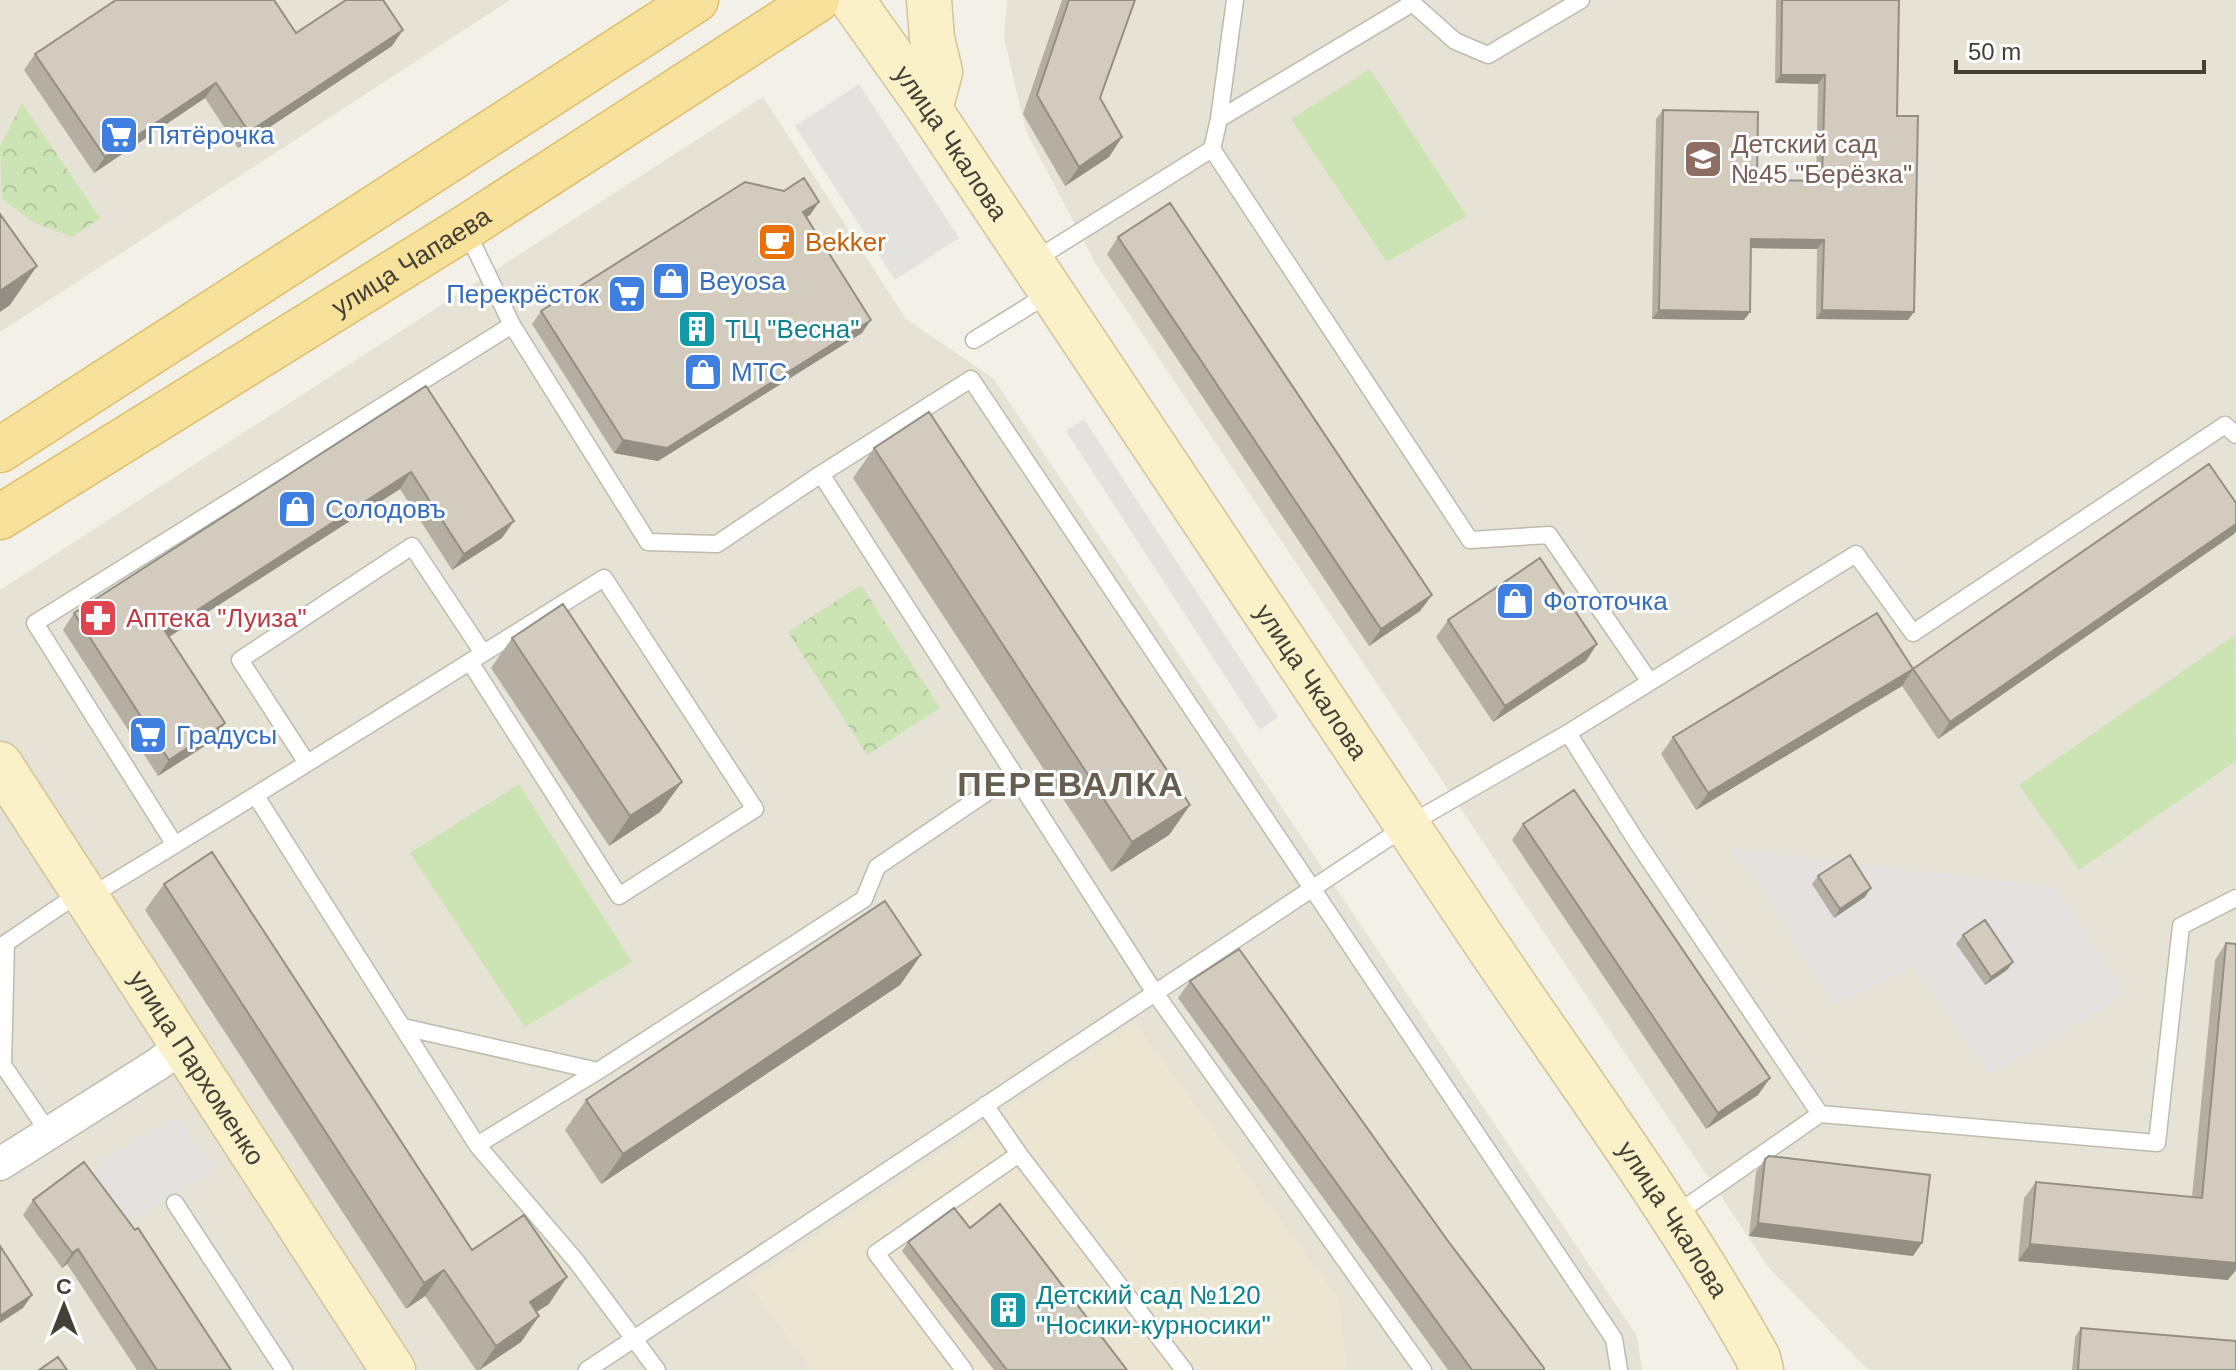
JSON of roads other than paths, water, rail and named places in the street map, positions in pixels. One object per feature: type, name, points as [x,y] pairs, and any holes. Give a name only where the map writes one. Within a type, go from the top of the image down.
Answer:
[{"type":"main road","points":[[0,450],[696,0]]},
{"type":"main road","name":"улица Чапаева","points":[[0,517],[465,228],[817,0]]},
{"type":"main road","name":"улица Чкалова","points":[[852,0],[930,110],[1556,1047],[1673,1216],[1720,1289],[1758,1358],[1761,1370]]},
{"type":"main road","points":[[929,0],[932,38],[940,72],[930,110]]},
{"type":"main road","name":"улица Пархоменко","points":[[0,764],[393,1370]]},
{"type":"street","points":[[0,1164],[183,1045]]},
{"type":"lane","points":[[974,340],[1042,277],[1212,149],[1235,0]]},
{"type":"lane","points":[[1219,119],[1410,2],[1455,41],[1488,55],[1581,0]]},
{"type":"lane","points":[[1212,149],[1470,540],[1549,535],[1650,682]]},
{"type":"lane","points":[[465,228],[512,325],[648,542],[717,544],[971,379],[1614,1339],[1619,1370]]},
{"type":"lane","points":[[175,845],[35,623],[512,325]]},
{"type":"lane","points":[[587,1370],[1408,825],[1568,733],[1856,554],[1913,633],[2225,425],[2236,435]]},
{"type":"lane","points":[[821,474],[1155,993],[1423,1370]]},
{"type":"lane","points":[[49,1133],[2,1066],[6,943],[256,796],[307,763],[476,658],[604,578],[755,809],[619,896],[476,658],[412,546],[240,660],[307,763]]},
{"type":"lane","points":[[1568,733],[1637,842],[1820,1114]]},
{"type":"lane","points":[[477,1145],[598,1071],[864,899],[877,867],[1014,774]]},
{"type":"lane","points":[[256,796],[477,1145],[576,1261],[657,1370]]},
{"type":"lane","points":[[1673,1216],[1820,1114],[2157,1143],[2181,926],[2236,898]]},
{"type":"lane","points":[[403,1027],[598,1071]]},
{"type":"lane","points":[[985,1105],[1184,1370]]},
{"type":"lane","points":[[964,1370],[876,1253],[1019,1154]]},
{"type":"lane","points":[[175,1203],[284,1370]]},
{"type":"place","name":"Пятёрочка","points":[[119,135]]},
{"type":"place","name":"Детский сад №45 \"Берёзка\"","points":[[1703,159]]},
{"type":"place","name":"Bekker","points":[[777,242]]},
{"type":"place","name":"Beyosa","points":[[671,281]]},
{"type":"place","name":"Перекрёсток","points":[[627,294]]},
{"type":"place","name":"ТЦ \"Весна\"","points":[[697,329]]},
{"type":"place","name":"МТС","points":[[703,372]]},
{"type":"place","name":"Солодовъ","points":[[297,509]]},
{"type":"place","name":"Фототочка","points":[[1515,601]]},
{"type":"place","name":"Аптека \"Луиза\"","points":[[98,618]]},
{"type":"place","name":"Градусы","points":[[148,735]]},
{"type":"place","name":"Детский сад №120 \"Носики-курносики\"","points":[[1008,1310]]},
{"type":"district","name":"ПЕРЕВАЛКА","points":[[1071,784]]}]
